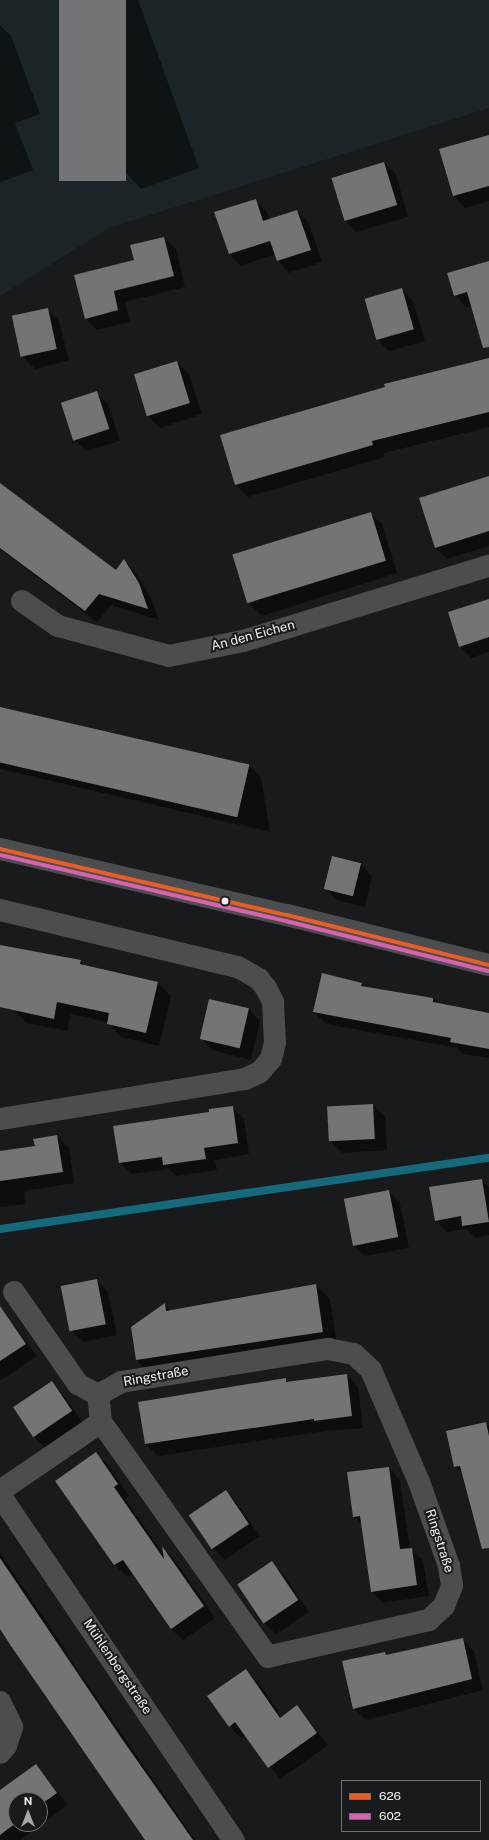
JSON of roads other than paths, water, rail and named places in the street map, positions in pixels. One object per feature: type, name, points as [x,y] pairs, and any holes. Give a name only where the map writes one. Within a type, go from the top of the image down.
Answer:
[{"type":"street","name":"An den Eichen","points":[[22,601],[58,626],[169,656],[243,641],[489,566]]},
{"type":"street","points":[[0,849],[287,915],[489,965]]},
{"type":"street","points":[[0,910],[238,966],[259,979],[266,988],[273,1002],[275,1043],[271,1059],[264,1068],[245,1079],[0,1119]]},
{"type":"street","points":[[14,1292],[78,1384],[98,1395]]},
{"type":"street","name":"Ringstraße","points":[[328,1349],[354,1354],[371,1370],[419,1482],[449,1566],[452,1586],[444,1606],[429,1620],[268,1657],[101,1422],[98,1395],[121,1382],[328,1349]]},
{"type":"street","points":[[0,1491],[101,1422]]},
{"type":"street","name":"Mühlenbergstraße","points":[[0,1495],[234,1840]]},
{"type":"street","points":[[0,1702],[12,1727],[6,1746],[0,1753]]},
{"type":"waterway","points":[[0,1229],[489,1158]]}]
